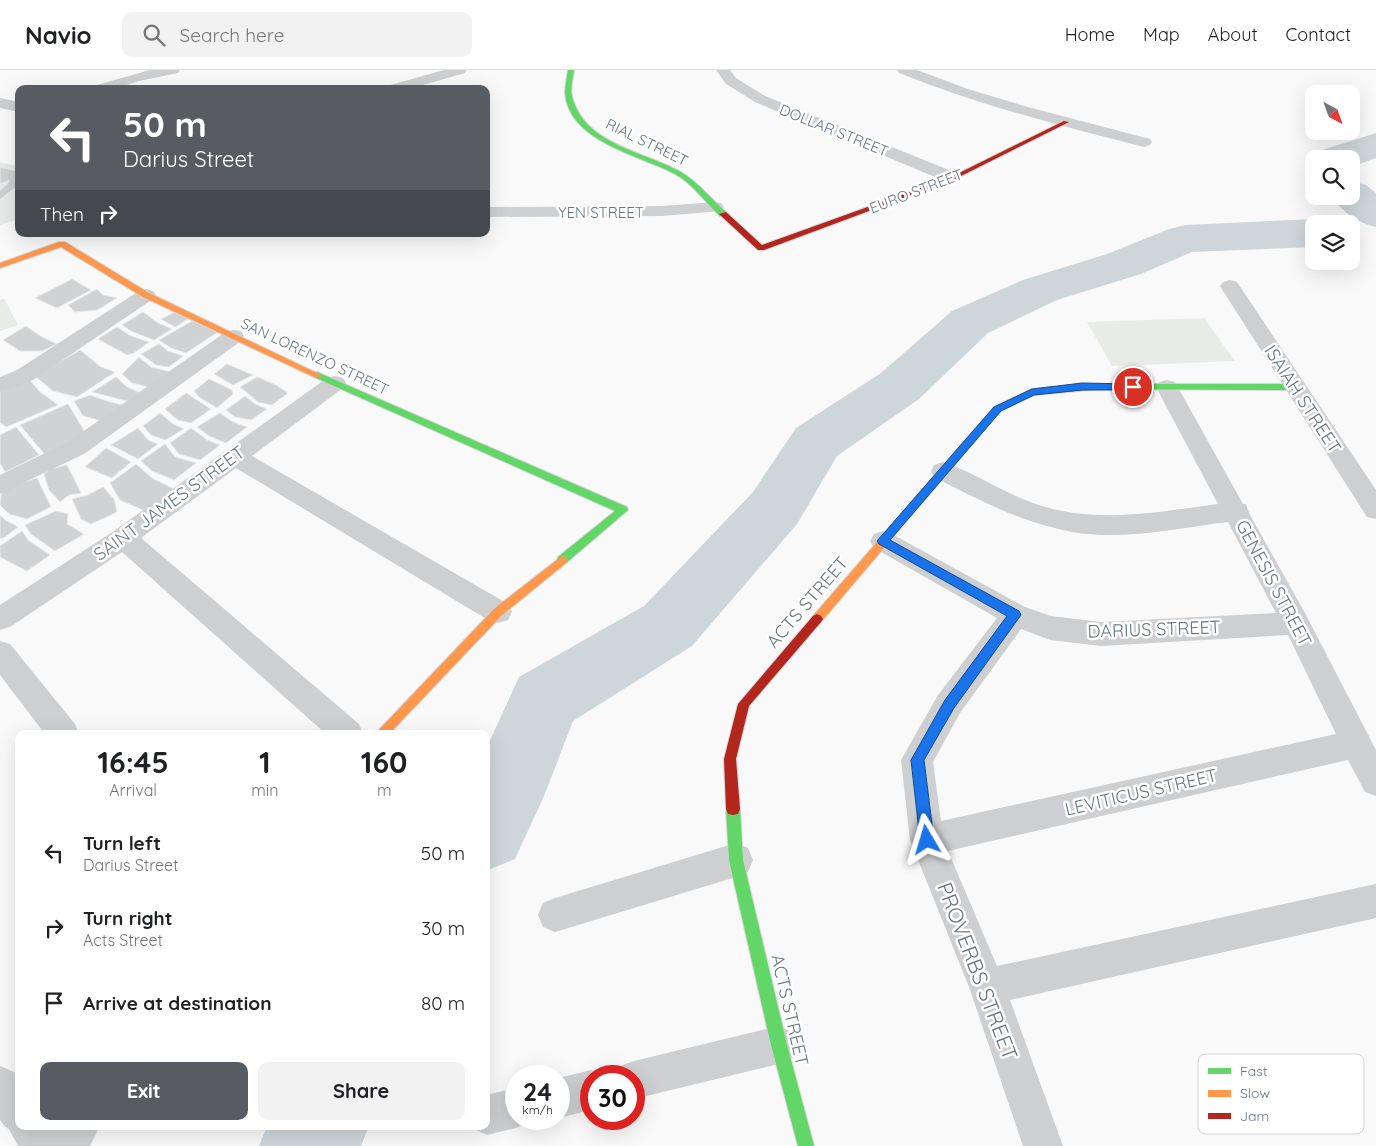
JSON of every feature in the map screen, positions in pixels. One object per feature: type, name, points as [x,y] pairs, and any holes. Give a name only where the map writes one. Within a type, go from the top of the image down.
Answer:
[{"type":"street","points":[[111,85],[136,77],[173,70]]},
{"type":"street","points":[[406,85],[460,70]]},
{"type":"street","name":"RIAL STREET","points":[[571,70],[568,96],[576,118],[600,138],[679,173],[701,191],[715,207],[761,248]]},
{"type":"street","name":"DOLLAR STREET","points":[[723,70],[731,81],[760,99],[953,178]]},
{"type":"street","points":[[904,70],[950,89],[1144,142]]},
{"type":"street","points":[[0,103],[15,106]]},
{"type":"street","name":"EURO STREET","points":[[761,248],[953,178],[1066,122]]},
{"type":"street","name":"YEN STREET","points":[[490,212],[662,211],[715,207]]},
{"type":"street","name":"SAN LORENZO STREET","points":[[0,266],[62,244],[146,295],[335,383],[623,510],[498,612]]},
{"type":"street","name":"ISAIAH STREET","points":[[1230,286],[1294,387],[1376,510]]},
{"type":"street","points":[[0,385],[25,375],[146,295]]},
{"type":"street","points":[[0,485],[76,448],[234,336]]},
{"type":"street","name":"SAINT JAMES STREET","points":[[0,619],[123,538],[335,383]]},
{"type":"street","name":"ACTS STREET","points":[[806,1146],[779,1045],[736,860],[730,759],[744,704],[997,409],[1032,392],[1082,386],[1294,387]]},
{"type":"street","name":"GENESIS STREET","points":[[1167,387],[1237,511],[1376,780]]},
{"type":"street","points":[[234,456],[498,612],[386,730]]},
{"type":"street","points":[[943,470],[1006,502],[1051,518],[1106,526],[1237,511]]},
{"type":"street","points":[[123,538],[343,730]]},
{"type":"street","name":"DARIUS STREET","points":[[883,541],[1015,615],[1050,628],[1101,634],[1296,623]]},
{"type":"street","name":"PROVERBS STREET","points":[[1015,615],[949,704],[918,760],[927,840],[987,987],[1044,1146]]},
{"type":"street","points":[[0,653],[61,730]]},
{"type":"street","name":"LEVITICUS STREET","points":[[927,840],[1356,744]]},
{"type":"street","points":[[555,915],[736,860]]},
{"type":"street","points":[[987,987],[1376,901]]},
{"type":"street","points":[[645,1077],[779,1045]]},
{"type":"street","points":[[0,1086],[15,1107]]},
{"type":"street","points":[[31,1130],[42,1146]]},
{"type":"street","points":[[66,1146],[77,1130]]},
{"type":"lane","points":[[0,196],[13,185],[13,179]]},
{"type":"shaded area","points":[[0,162],[15,166],[15,220],[0,225]]},
{"type":"shaded area","points":[[4,298],[18,325],[0,331],[0,300]]},
{"type":"shaded area","points":[[1204,318],[1235,361],[1112,366],[1087,322]]},
{"type":"building","points":[[0,167],[15,171],[15,178],[0,184]]},
{"type":"building","points":[[72,279],[91,290],[57,308],[35,298]]},
{"type":"building","points":[[97,289],[103,295],[117,298],[97,310],[75,312],[68,305]]},
{"type":"building","points":[[143,312],[158,323],[172,329],[154,340],[133,332],[122,325]]},
{"type":"building","points":[[175,312],[188,319],[175,327],[161,319]]},
{"type":"building","points":[[192,321],[218,332],[186,353],[171,348],[159,340]]},
{"type":"building","points":[[26,326],[40,336],[57,344],[42,351],[20,351],[3,340]]},
{"type":"building","points":[[117,327],[131,336],[149,342],[134,353],[127,355],[98,339]]},
{"type":"building","points":[[159,344],[168,351],[183,356],[169,367],[156,365],[141,354]]},
{"type":"building","points":[[80,350],[101,367],[115,372],[77,397],[53,391],[35,376]]},
{"type":"building","points":[[139,357],[151,367],[175,373],[149,387],[132,383],[122,374]]},
{"type":"building","points":[[227,364],[253,375],[233,385],[214,374]]},
{"type":"building","points":[[116,377],[127,387],[141,393],[127,401],[92,392]]},
{"type":"building","points":[[257,377],[276,385],[288,393],[272,405],[258,402],[240,387]]},
{"type":"building","points":[[209,379],[232,390],[233,394],[217,408],[199,397],[194,391]]},
{"type":"building","points":[[30,380],[39,391],[58,405],[6,427],[0,422],[0,391]]},
{"type":"building","points":[[186,393],[211,409],[191,423],[178,420],[165,409]]},
{"type":"building","points":[[90,395],[122,405],[102,421],[83,416],[74,401]]},
{"type":"building","points":[[245,396],[255,404],[267,409],[251,420],[235,417],[226,410]]},
{"type":"building","points":[[68,404],[86,434],[47,457],[20,425]]},
{"type":"building","points":[[160,413],[173,424],[184,429],[165,440],[151,435],[143,426]]},
{"type":"building","points":[[220,413],[233,422],[247,427],[226,443],[209,436],[197,427]]},
{"type":"building","points":[[16,427],[39,455],[5,472],[0,463],[0,435]]},
{"type":"building","points":[[138,428],[148,440],[158,444],[138,459],[111,445]]},
{"type":"building","points":[[191,428],[207,440],[220,445],[200,460],[179,454],[170,443]]},
{"type":"building","points":[[165,444],[175,457],[196,463],[174,480],[152,471],[141,461]]},
{"type":"building","points":[[106,448],[131,462],[112,478],[85,467]]},
{"type":"building","points":[[136,464],[152,478],[178,491],[143,510],[120,500],[110,483]]},
{"type":"building","points":[[67,465],[81,493],[69,495],[60,502],[49,490],[44,474],[50,469]]},
{"type":"building","points":[[37,478],[51,507],[27,519],[9,514],[0,505],[2,488]]},
{"type":"building","points":[[103,487],[114,499],[117,512],[91,524],[81,519],[72,499],[88,495]]},
{"type":"building","points":[[56,511],[68,514],[67,524],[84,534],[55,551],[31,534],[25,525]]},
{"type":"building","points":[[0,515],[18,527],[0,539]]},
{"type":"building","points":[[22,531],[28,540],[50,555],[27,571],[0,557],[0,546]]},
{"type":"waterway","points":[[1360,151],[1376,145]]},
{"type":"waterway","points":[[1360,201],[1376,214]]},
{"type":"waterway","points":[[490,824],[505,796],[545,700],[668,626],[775,508],[816,442],[900,386],[970,322],[1040,290],[1124,264],[1185,239],[1305,233]]},
{"type":"waterway","points":[[309,1146],[318,1130]]},
{"type":"traffic: fast","points":[[571,70],[568,87],[569,97],[575,113],[585,126],[599,137],[614,145],[678,173],[696,187],[723,214]]},
{"type":"traffic: fast","points":[[317,375],[623,510],[562,560]]},
{"type":"traffic: fast","points":[[1097,387],[1294,387]]},
{"type":"traffic: fast","points":[[733,809],[736,860],[779,1045],[806,1146]]},
{"type":"traffic: slow","points":[[0,266],[62,244],[146,295],[317,375]]},
{"type":"traffic: slow","points":[[817,619],[997,409],[1032,392],[1097,387]]},
{"type":"traffic: slow","points":[[385,730],[498,612],[562,560]]},
{"type":"traffic: jam","points":[[723,214],[761,248],[953,178],[1066,122]]},
{"type":"traffic: jam","points":[[733,809],[730,759],[744,704],[817,619]]},
{"type":"route","points":[[927,840],[918,760],[949,704],[1015,615],[883,541],[997,409],[1032,392],[1082,386],[1133,387]]}]
